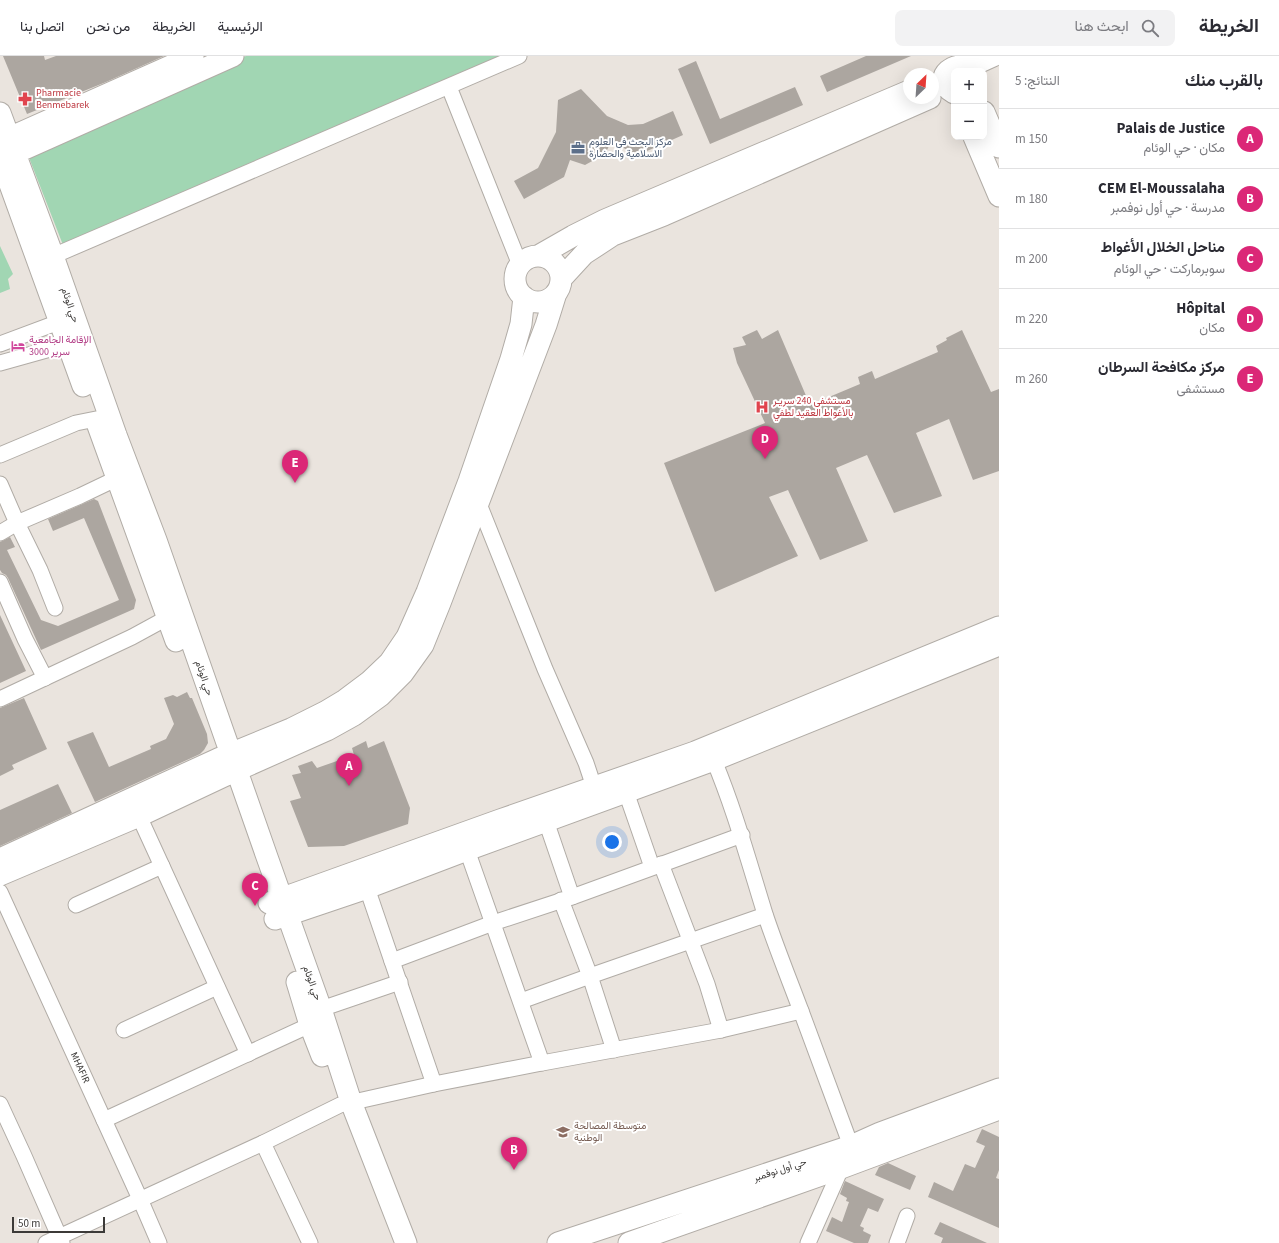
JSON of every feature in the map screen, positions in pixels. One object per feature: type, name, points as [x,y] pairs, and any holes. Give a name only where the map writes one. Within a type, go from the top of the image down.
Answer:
[{"type":"street","points":[[4,152],[190,56]]},
{"type":"street","points":[[4,152],[233,56]]},
{"type":"street","points":[[53,256],[519,56]]},
{"type":"street","points":[[968,68],[993,56]]},
{"type":"street","points":[[987,70],[999,69]]},
{"type":"street","points":[[449,87],[520,266]]},
{"type":"street","points":[[903,93],[605,220],[538,256],[525,260],[516,272],[516,286],[519,292],[530,301],[545,301],[551,298],[558,286],[584,254],[613,236],[916,104]]},
{"type":"street","name":"حي الوئام","points":[[0,113],[4,152],[59,322],[102,418],[124,475],[156,540],[174,614],[316,1017],[392,1243]]},
{"type":"street","points":[[987,119],[999,147]]},
{"type":"street","points":[[975,140],[999,196]]},
{"type":"street","name":"حي الوئام","points":[[4,152],[53,256],[102,418]]},
{"type":"street","points":[[0,859],[227,765],[327,730],[354,715],[380,696],[404,673],[423,646],[479,504],[546,325],[558,286],[560,272],[552,261],[538,256]]},
{"type":"street","points":[[0,875],[139,816],[227,765],[345,700],[369,682],[384,668],[407,637],[427,592],[469,481],[511,359],[521,324],[524,297]]},
{"type":"street","points":[[0,344],[59,322]]},
{"type":"street","points":[[0,363],[68,344]]},
{"type":"street","points":[[0,455],[76,424],[102,418]]},
{"type":"street","points":[[0,533],[17,523],[124,475]]},
{"type":"street","points":[[0,484],[40,570],[55,608]]},
{"type":"street","points":[[479,504],[545,668],[586,763],[594,787]]},
{"type":"street","points":[[0,582],[25,639],[45,678]]},
{"type":"street","points":[[0,699],[132,637],[174,614]]},
{"type":"street","points":[[278,908],[367,888],[626,792],[711,753],[999,627]]},
{"type":"street","points":[[278,908],[594,787],[695,752],[711,753],[999,645]]},
{"type":"street","points":[[711,753],[742,835],[766,916],[851,1146],[808,1243]]},
{"type":"street","points":[[626,792],[691,941],[707,984],[721,1030]]},
{"type":"street","points":[[139,816],[248,1054]]},
{"type":"street","points":[[546,821],[566,898],[614,1050]]},
{"type":"street","points":[[392,960],[742,835]]},
{"type":"street","points":[[467,850],[542,1063]]},
{"type":"street","points":[[76,905],[162,866]]},
{"type":"street","points":[[367,888],[434,1084]]},
{"type":"street","name":"MHAFIR","points":[[0,892],[159,1243]]},
{"type":"street","points":[[520,1001],[766,916]]},
{"type":"street","points":[[104,1120],[248,1054],[316,1017],[400,982]]},
{"type":"street","points":[[124,1030],[217,986]]},
{"type":"street","points":[[46,1243],[61,1240],[140,1199],[346,1104],[434,1084],[721,1030],[801,1011]]},
{"type":"street","name":"حي أول نوفمبر","points":[[558,1243],[851,1146],[880,1133],[999,1089]]},
{"type":"street","points":[[0,1104],[61,1240]]},
{"type":"street","name":"حي الوئام","points":[[346,1104],[406,1243]]},
{"type":"street","name":"حي أول نوفمبر","points":[[629,1243],[999,1110]]},
{"type":"street","points":[[263,1143],[310,1243]]},
{"type":"street","points":[[897,1243],[907,1216]]},
{"type":"green space","points":[[246,56],[524,56],[63,245],[26,150]]},
{"type":"green space","points":[[0,246],[13,274],[8,279],[10,289],[0,293]]},
{"type":"building","points":[[3,56],[44,56],[45,60],[56,56],[164,56],[106,82],[27,114]]},
{"type":"building","points":[[866,56],[911,56],[827,92],[820,76]]},
{"type":"building","points":[[696,61],[720,119],[795,87],[803,105],[710,144],[678,69]]},
{"type":"building","name":"مركز البحث في العلوم الاسلامية والحضارة","points":[[581,89],[607,116],[628,125],[643,124],[673,111],[683,135],[638,155],[611,142],[605,154],[585,165],[570,160],[564,177],[524,199],[514,181],[538,168],[556,132],[558,100]]},
{"type":"building","points":[[757,330],[762,339],[778,330],[810,405],[860,384],[858,377],[872,371],[875,379],[938,352],[936,346],[947,340],[946,338],[962,330],[991,392],[999,389],[999,471],[973,480],[949,419],[916,433],[942,496],[894,513],[867,455],[836,468],[868,541],[820,560],[788,490],[769,497],[798,556],[715,592],[664,463],[765,423],[737,363],[733,348],[746,345],[742,337]]},
{"type":"building","points":[[94,499],[98,501],[136,600],[134,609],[41,650],[8,578],[0,570],[0,542],[10,537],[15,547],[7,550],[41,620],[58,626],[119,600],[84,518],[53,531],[48,519]]},
{"type":"building","points":[[0,615],[26,671],[0,683]]},
{"type":"building","points":[[187,692],[190,698],[192,698],[207,734],[208,743],[204,750],[200,754],[95,802],[67,742],[93,732],[109,767],[151,749],[150,746],[166,739],[174,724],[164,698],[173,695],[177,697]]},
{"type":"building","points":[[24,698],[47,749],[12,765],[14,769],[0,776],[0,708]]},
{"type":"building","points":[[366,741],[368,748],[384,741],[410,808],[408,824],[344,846],[308,847],[290,801],[301,798],[292,775],[301,773],[298,766],[312,761],[317,768],[354,755],[352,748]]},
{"type":"building","points":[[58,784],[72,813],[0,846],[0,810]]},
{"type":"building","points":[[982,1129],[999,1137],[999,1170],[996,1178],[999,1179],[999,1228],[928,1197],[934,1182],[953,1191],[965,1164],[975,1168],[985,1146],[976,1142]]},
{"type":"building","points":[[888,1163],[916,1176],[910,1190],[875,1175],[879,1167]]},
{"type":"building","points":[[845,1181],[884,1199],[878,1212],[868,1208],[860,1226],[864,1228],[863,1231],[871,1235],[868,1243],[854,1243],[826,1231],[832,1217],[842,1222],[849,1202],[846,1201],[847,1198],[840,1194]]},
{"type":"building","points":[[940,1222],[987,1243],[941,1243],[943,1238],[934,1234]]},
{"type":"place","name":"Pharmacie Benmebarek","points":[[25,99]]},
{"type":"place","name":"مركز البحث في العلوم الاسلامية والحضارة","points":[[578,148]]},
{"type":"place","name":"الإقامة الجامعية 3000 سرير","points":[[18,346]]},
{"type":"place","name":"مستشفى 240 سريـر بالأغواط العقيد لطفي","points":[[762,407]]},
{"type":"place","name":"Hôpital","points":[[765,459]]},
{"type":"place","name":"مركز مكافحة السرطان","points":[[295,483]]},
{"type":"place","name":"Palais de Justice","points":[[349,786]]},
{"type":"place","name":"مناحل الخلال الأغواط","points":[[255,906]]},
{"type":"place","name":"متوسطة المصالحة الوطنية","points":[[563,1132]]},
{"type":"place","name":"CEM El-Moussalaha","points":[[514,1170]]}]
